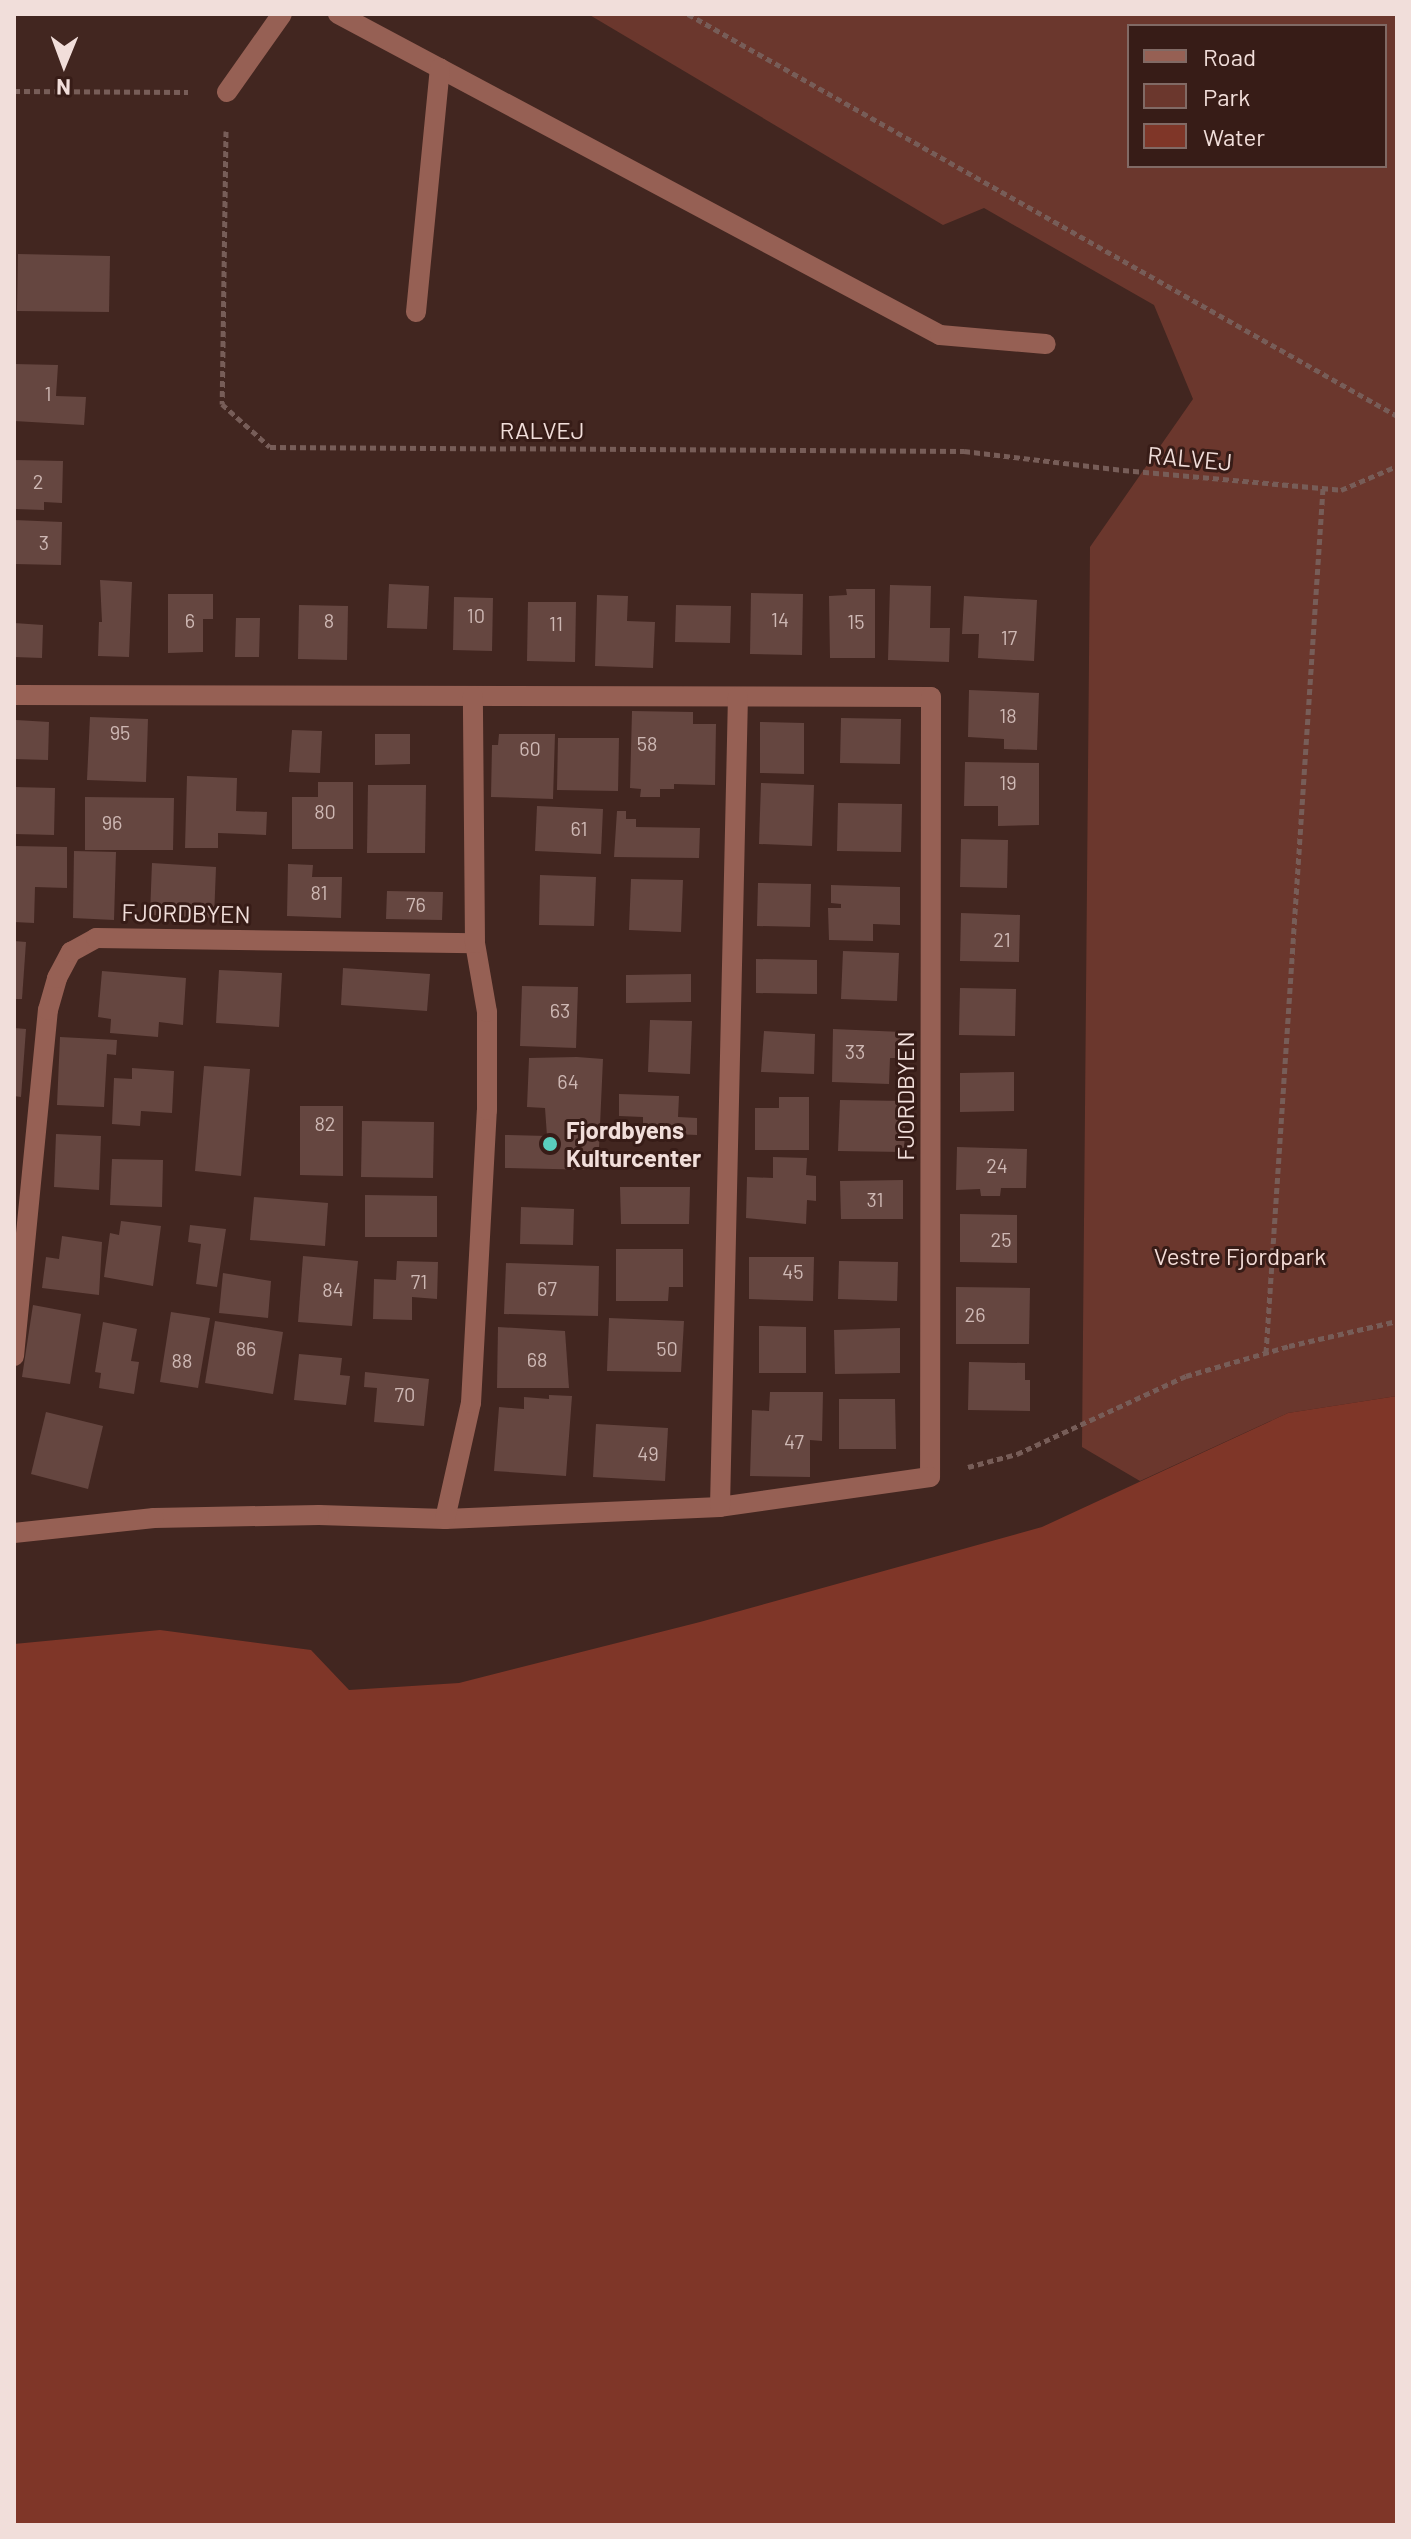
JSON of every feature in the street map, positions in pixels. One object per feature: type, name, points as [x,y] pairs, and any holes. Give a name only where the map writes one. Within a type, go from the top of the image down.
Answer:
[{"type":"street","points":[[227,92],[282,14]]},
{"type":"street","points":[[338,14],[940,335],[1046,344]]},
{"type":"street","points":[[416,312],[440,68]]},
{"type":"street","name":"FJORDBYEN","points":[[14,695],[931,697],[930,1477]]},
{"type":"street","points":[[445,1519],[471,1403],[487,1110],[487,1012],[475,943],[473,696]]},
{"type":"street","points":[[720,1507],[738,697]]},
{"type":"street","name":"FJORDBYEN","points":[[14,1356],[48,1010],[57,978],[71,952],[96,938],[475,943]]},
{"type":"street","points":[[14,1533],[154,1518],[319,1515],[445,1519],[720,1507],[930,1477]]},
{"type":"path","points":[[688,14],[1397,416]]},
{"type":"path","points":[[14,91],[227,92]]},
{"type":"path","name":"RALVEJ","points":[[227,92],[222,404],[270,447],[964,451],[1123,470],[1341,490],[1397,466]]},
{"type":"path","points":[[1266,1353],[1323,488]]},
{"type":"path","points":[[930,1477],[1017,1454],[1186,1376],[1397,1321]]},
{"type":"green space","name":"Vestre Fjordpark","points":[[588,14],[1397,14],[1397,1396],[1288,1413],[1140,1481],[1082,1447],[1090,547],[1193,399],[1154,305],[984,208],[943,225]]},
{"type":"water","points":[[1397,1396],[1397,2525],[14,2525],[14,1644],[160,1630],[311,1650],[349,1690],[459,1683],[700,1622],[1042,1527],[1288,1413]]},
{"type":"building","points":[[18,254],[110,256],[109,312],[17,311]]},
{"type":"building","points":[[14,364],[58,365],[56,396],[86,397],[84,425],[14,421]]},
{"type":"building","points":[[14,460],[63,461],[62,503],[44,502],[44,510],[15,509]]},
{"type":"building","points":[[14,520],[62,522],[61,565],[14,564]]},
{"type":"building","points":[[100,580],[132,582],[129,657],[98,656],[99,622],[102,622]]},
{"type":"building","points":[[389,584],[429,586],[427,629],[387,628]]},
{"type":"building","points":[[890,585],[931,586],[930,628],[950,628],[949,662],[888,660]]},
{"type":"building","points":[[846,589],[875,589],[875,658],[830,658],[829,596],[847,595]]},
{"type":"building","points":[[751,593],[803,594],[802,655],[750,654]]},
{"type":"building","points":[[168,594],[213,594],[213,619],[203,619],[203,652],[168,653]]},
{"type":"building","points":[[597,595],[628,596],[627,621],[655,622],[653,668],[595,666]]},
{"type":"building","points":[[964,596],[1037,600],[1034,661],[978,658],[979,634],[962,634]]},
{"type":"building","points":[[454,597],[493,598],[492,651],[453,650]]},
{"type":"building","points":[[528,602],[576,602],[575,662],[527,661]]},
{"type":"building","points":[[299,605],[348,606],[347,660],[298,659]]},
{"type":"building","points":[[676,605],[731,606],[730,643],[675,642]]},
{"type":"building","points":[[236,618],[260,618],[259,657],[235,657]]},
{"type":"building","points":[[14,623],[43,625],[42,658],[14,657]]},
{"type":"building","points":[[969,690],[1039,693],[1037,750],[1004,749],[1004,739],[968,737]]},
{"type":"building","points":[[632,711],[693,712],[693,724],[716,724],[715,785],[674,784],[674,789],[660,789],[660,797],[640,797],[641,789],[630,788]]},
{"type":"building","points":[[90,717],[148,719],[146,782],[87,780]]},
{"type":"building","points":[[841,718],[901,719],[900,764],[840,763]]},
{"type":"building","points":[[16,720],[49,722],[48,760],[14,759]]},
{"type":"building","points":[[760,722],[804,723],[804,774],[760,773]]},
{"type":"building","points":[[292,730],[322,731],[320,773],[289,772]]},
{"type":"building","points":[[375,734],[410,734],[410,764],[375,765]]},
{"type":"building","points":[[499,734],[555,734],[553,799],[491,797],[492,745],[498,745]]},
{"type":"building","points":[[558,738],[619,738],[618,791],[557,790]]},
{"type":"building","points":[[965,762],[1039,763],[1039,825],[998,826],[998,806],[964,806]]},
{"type":"building","points":[[187,776],[237,778],[236,811],[267,812],[266,835],[218,833],[218,848],[185,848]]},
{"type":"building","points":[[318,782],[353,782],[353,849],[292,849],[292,797],[318,797]]},
{"type":"building","points":[[761,783],[814,785],[812,846],[759,844]]},
{"type":"building","points":[[368,785],[426,785],[425,853],[367,853]]},
{"type":"building","points":[[14,787],[55,788],[54,835],[14,834]]},
{"type":"building","points":[[85,797],[174,798],[173,850],[85,850]]},
{"type":"building","points":[[838,803],[902,804],[901,852],[837,851]]},
{"type":"building","points":[[537,806],[603,809],[601,854],[535,851]]},
{"type":"building","points":[[617,811],[626,811],[626,819],[636,819],[636,827],[700,828],[699,858],[614,857]]},
{"type":"building","points":[[961,839],[1008,840],[1007,888],[960,887]]},
{"type":"building","points":[[14,846],[67,847],[67,888],[35,887],[34,923],[14,922]]},
{"type":"building","points":[[74,851],[116,852],[114,920],[73,918]]},
{"type":"building","points":[[152,863],[216,867],[214,918],[150,915]]},
{"type":"building","points":[[288,864],[313,865],[312,877],[342,877],[341,918],[287,916]]},
{"type":"building","points":[[540,875],[596,877],[594,926],[539,925]]},
{"type":"building","points":[[631,879],[683,880],[681,932],[629,930]]},
{"type":"building","points":[[758,883],[811,884],[810,927],[757,926]]},
{"type":"building","points":[[831,885],[900,887],[900,925],[873,924],[873,941],[829,940],[828,908],[841,908],[841,904],[831,903]]},
{"type":"building","points":[[387,891],[443,892],[442,920],[386,919]]},
{"type":"building","points":[[961,913],[1020,915],[1019,962],[960,961]]},
{"type":"building","points":[[14,941],[26,942],[22,999],[14,999]]},
{"type":"building","points":[[843,951],[899,953],[897,1001],[841,999]]},
{"type":"building","points":[[756,959],[817,960],[817,994],[756,993]]},
{"type":"building","points":[[343,968],[430,974],[427,1011],[341,1005]]},
{"type":"building","points":[[219,970],[282,973],[279,1027],[216,1023]]},
{"type":"building","points":[[102,971],[186,978],[183,1025],[159,1022],[158,1037],[110,1033],[111,1019],[98,1017]]},
{"type":"building","points":[[691,974],[691,1002],[626,1003],[626,975]]},
{"type":"building","points":[[522,986],[578,987],[576,1048],[520,1046]]},
{"type":"building","points":[[960,988],[1016,989],[1015,1036],[959,1035]]},
{"type":"building","points":[[650,1020],[692,1021],[690,1074],[648,1072]]},
{"type":"building","points":[[14,1028],[26,1029],[21,1097],[14,1096]]},
{"type":"building","points":[[833,1029],[902,1032],[901,1058],[890,1058],[889,1084],[832,1082]]},
{"type":"building","points":[[764,1031],[815,1034],[814,1074],[761,1072]]},
{"type":"building","points":[[60,1037],[117,1040],[116,1055],[107,1054],[104,1107],[57,1105]]},
{"type":"building","points":[[529,1058],[603,1059],[598,1170],[505,1168],[505,1135],[547,1136],[545,1108],[527,1107]]},
{"type":"building","points":[[204,1066],[250,1069],[241,1176],[195,1171]]},
{"type":"building","points":[[132,1068],[174,1071],[172,1113],[141,1111],[140,1126],[112,1124],[114,1078],[132,1079]]},
{"type":"building","points":[[1014,1072],[1014,1111],[960,1112],[960,1073]]},
{"type":"building","points":[[619,1094],[679,1096],[678,1117],[697,1118],[697,1135],[675,1134],[676,1127],[643,1126],[643,1117],[619,1116]]},
{"type":"building","points":[[779,1097],[809,1097],[809,1150],[755,1150],[755,1108],[779,1108]]},
{"type":"building","points":[[840,1100],[906,1101],[904,1152],[838,1151]]},
{"type":"building","points":[[300,1106],[343,1106],[343,1176],[300,1175]]},
{"type":"building","points":[[362,1121],[434,1122],[433,1178],[361,1177]]},
{"type":"building","points":[[56,1134],[101,1136],[99,1190],[54,1187]]},
{"type":"building","points":[[957,1147],[1027,1149],[1026,1188],[1001,1188],[1000,1196],[981,1196],[980,1189],[956,1190]]},
{"type":"building","points":[[773,1157],[807,1158],[806,1175],[816,1176],[816,1201],[807,1200],[806,1224],[746,1218],[747,1177],[773,1178]]},
{"type":"building","points":[[112,1159],[163,1160],[162,1207],[110,1205]]},
{"type":"building","points":[[903,1180],[903,1219],[841,1219],[840,1181]]},
{"type":"building","points":[[620,1187],[690,1187],[689,1224],[621,1224]]},
{"type":"building","points":[[365,1195],[437,1196],[437,1237],[365,1237]]},
{"type":"building","points":[[254,1197],[328,1203],[325,1246],[250,1240]]},
{"type":"building","points":[[521,1207],[574,1209],[573,1245],[520,1244]]},
{"type":"building","points":[[960,1214],[1017,1215],[1017,1263],[960,1262]]},
{"type":"building","points":[[121,1221],[161,1226],[153,1286],[104,1277],[110,1233],[119,1235]]},
{"type":"building","points":[[190,1225],[226,1229],[217,1287],[196,1284],[201,1244],[188,1242]]},
{"type":"building","points":[[62,1236],[102,1242],[99,1295],[42,1288],[46,1257],[59,1259]]},
{"type":"building","points":[[616,1249],[683,1249],[683,1287],[669,1287],[668,1301],[616,1301]]},
{"type":"building","points":[[303,1256],[358,1261],[352,1326],[298,1322]]},
{"type":"building","points":[[749,1257],[814,1257],[813,1301],[749,1299]]},
{"type":"building","points":[[397,1261],[438,1262],[437,1299],[412,1297],[412,1320],[373,1319],[374,1279],[396,1280]]},
{"type":"building","points":[[839,1261],[898,1262],[897,1301],[838,1299]]},
{"type":"building","points":[[506,1263],[599,1266],[598,1316],[504,1314]]},
{"type":"building","points":[[223,1273],[271,1281],[268,1318],[219,1313]]},
{"type":"building","points":[[956,1287],[1030,1288],[1029,1344],[956,1344]]},
{"type":"building","points":[[33,1305],[81,1314],[70,1384],[22,1377]]},
{"type":"building","points":[[171,1312],[210,1318],[198,1388],[160,1382]]},
{"type":"building","points":[[609,1318],[684,1321],[681,1372],[607,1371]]},
{"type":"building","points":[[215,1321],[283,1332],[273,1394],[205,1383]]},
{"type":"building","points":[[103,1322],[137,1329],[131,1361],[139,1362],[134,1394],[99,1388],[101,1373],[95,1372]]},
{"type":"building","points":[[759,1326],[806,1327],[806,1373],[759,1373]]},
{"type":"building","points":[[498,1327],[565,1331],[569,1388],[497,1388]]},
{"type":"building","points":[[900,1328],[900,1373],[835,1374],[834,1330]]},
{"type":"building","points":[[299,1354],[342,1358],[340,1375],[350,1376],[346,1405],[294,1400]]},
{"type":"building","points":[[969,1362],[1025,1363],[1025,1380],[1030,1380],[1030,1411],[968,1410]]},
{"type":"building","points":[[365,1372],[429,1379],[424,1426],[374,1422],[377,1388],[364,1387]]},
{"type":"building","points":[[770,1392],[823,1392],[822,1441],[810,1440],[810,1477],[750,1476],[752,1410],[769,1411]]},
{"type":"building","points":[[549,1395],[572,1396],[566,1476],[494,1471],[499,1407],[524,1409],[524,1397],[549,1399]]},
{"type":"building","points":[[839,1399],[895,1399],[896,1449],[839,1449]]},
{"type":"building","points":[[46,1412],[103,1426],[88,1489],[31,1474]]},
{"type":"building","points":[[596,1424],[668,1428],[665,1481],[593,1477]]},
{"type":"place","name":"Fjordbyens Kulturcenter","points":[[550,1144]]}]
